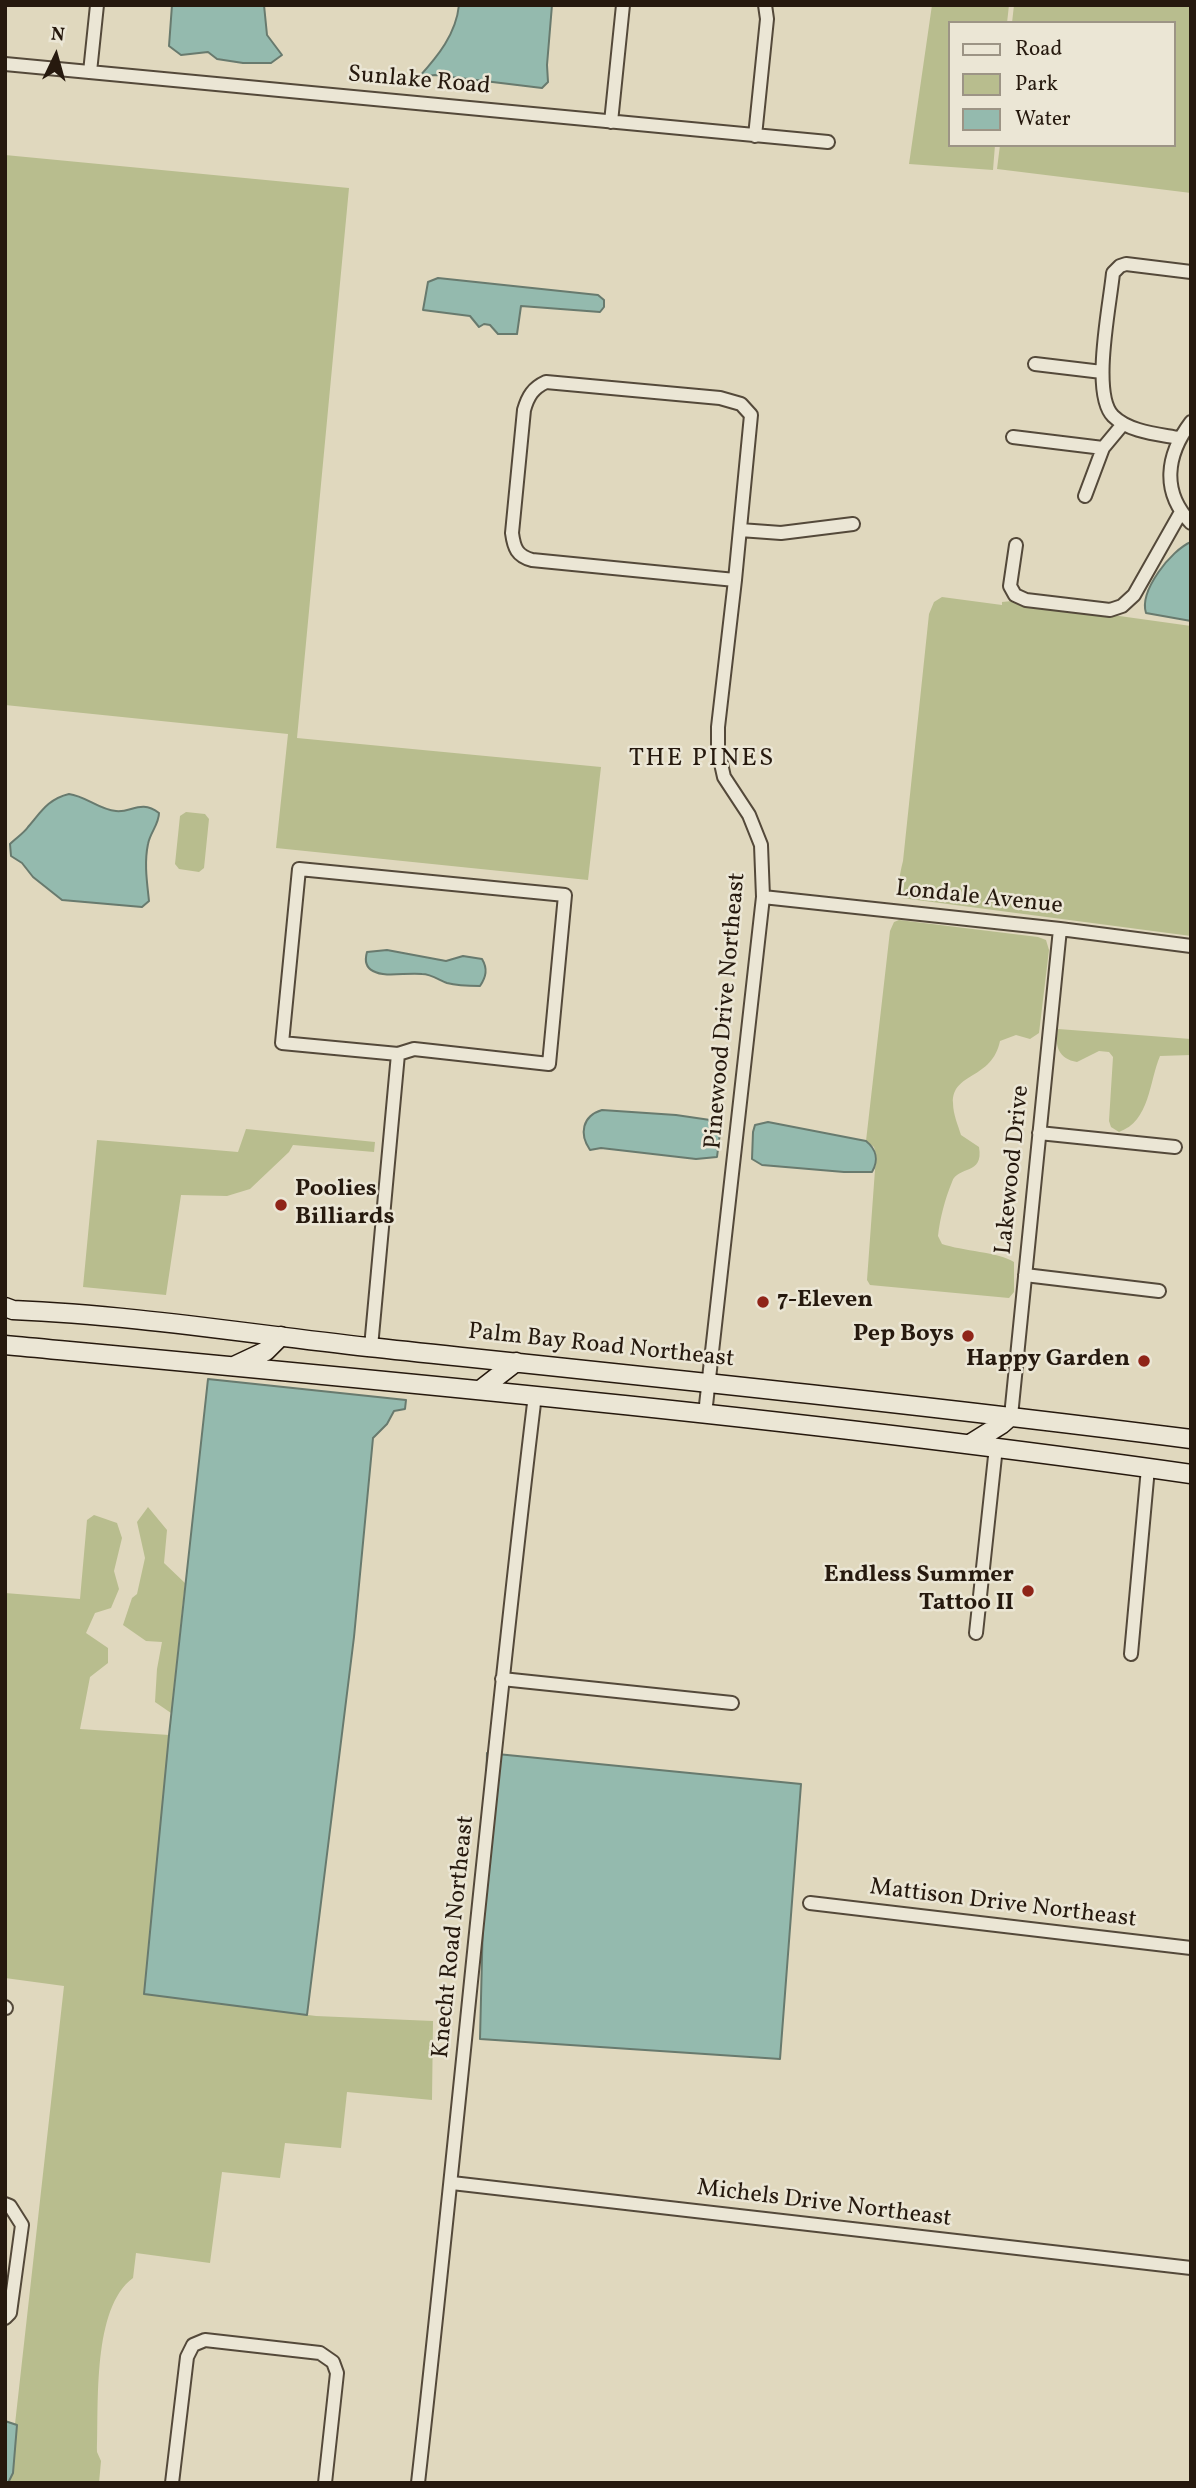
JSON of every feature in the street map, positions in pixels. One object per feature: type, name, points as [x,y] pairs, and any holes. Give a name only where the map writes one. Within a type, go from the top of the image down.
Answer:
[{"type":"main road","name":"Palm Bay Road Northeast","points":[[8,1311],[180,1324],[1020,1417],[1191,1439]]},
{"type":"main road","points":[[234,1366],[266,1351],[281,1336]]},
{"type":"main road","points":[[5,1345],[705,1413],[996,1447],[1191,1474]]},
{"type":"main road","points":[[480,1390],[516,1362]]},
{"type":"main road","points":[[970,1444],[1002,1424],[1020,1417]]},
{"type":"main road","points":[[996,1447],[1020,1417]]},
{"type":"street","points":[[90,72],[97,5]]},
{"type":"street","points":[[611,122],[622,5]]},
{"type":"street","points":[[755,136],[767,19],[765,5]]},
{"type":"street","name":"Sunlake Road","points":[[5,64],[828,142]]},
{"type":"street","points":[[1179,438],[1123,424],[1113,416],[1105,406],[1102,372],[1113,273],[1116,269],[1126,264],[1191,272]]},
{"type":"street","points":[[1035,364],[1102,372]]},
{"type":"street","name":"Pinewood Drive Northeast","points":[[705,1413],[763,897],[761,845],[749,815],[724,777],[718,750],[718,727],[735,580],[751,415],[741,404],[720,398],[546,383],[537,386],[528,396],[524,410],[512,533],[514,546],[519,554],[532,560],[735,580]]},
{"type":"street","points":[[1191,422],[1179,438],[1169,473],[1170,488],[1181,512],[1191,523]]},
{"type":"street","points":[[1085,496],[1103,448],[1123,424]]},
{"type":"street","points":[[1013,437],[1103,448]]},
{"type":"street","points":[[1016,545],[1010,586],[1015,595],[1026,600],[1110,610],[1122,606],[1134,595],[1181,512]]},
{"type":"street","points":[[740,530],[780,533],[853,524]]},
{"type":"street","points":[[299,869],[565,895],[549,1064],[414,1049],[398,1054],[282,1043],[299,869]]},
{"type":"street","name":"Londale Avenue","points":[[763,897],[1191,946]]},
{"type":"street","name":"Lakewood Drive","points":[[1020,1417],[1025,1275],[1060,929]]},
{"type":"street","points":[[371,1347],[398,1054]]},
{"type":"street","points":[[1039,1133],[1175,1147]]},
{"type":"street","points":[[1025,1275],[1159,1291]]},
{"type":"street","name":"Knecht Road Northeast","points":[[418,2483],[452,2183],[502,1679],[536,1395]]},
{"type":"street","points":[[976,1633],[996,1447]]},
{"type":"street","points":[[1131,1654],[1148,1468]]},
{"type":"street","points":[[502,1679],[732,1703]]},
{"type":"street","name":"Mattison Drive Northeast","points":[[810,1903],[1191,1948]]},
{"type":"street","name":"Michels Drive Northeast","points":[[452,2183],[1191,2268]]},
{"type":"street","points":[[5,2204],[10,2206],[22,2225],[10,2313],[5,2318]]},
{"type":"street","points":[[172,2483],[187,2357],[193,2345],[205,2340],[320,2353],[333,2362],[337,2373],[325,2483]]},
{"type":"green space","points":[[932,5],[1009,5],[1007,21],[948,21],[948,147],[995,147],[993,170],[909,164]]},
{"type":"green space","points":[[1014,5],[1191,5],[1191,193],[997,169],[1000,147],[1175,147],[1175,21],[1012,21]]},
{"type":"green space","points":[[5,155],[349,188],[297,738],[601,767],[588,880],[276,848],[288,734],[5,705]]},
{"type":"green space","points":[[942,597],[1002,605],[1002,602],[1012,601],[1191,626],[1191,936],[902,898],[900,879],[929,614],[934,602]]},
{"type":"green space","points":[[186,812],[205,814],[209,819],[204,868],[199,872],[179,869],[175,864],[180,816]]},
{"type":"green space","points":[[899,920],[1038,937],[1046,940],[1049,950],[1039,1033],[1030,1039],[1016,1035],[1000,1041],[996,1054],[989,1063],[965,1080],[954,1093],[955,1115],[961,1135],[979,1147],[980,1156],[974,1166],[959,1173],[952,1182],[938,1236],[942,1244],[999,1256],[1014,1262],[1014,1292],[1009,1298],[870,1285],[867,1280],[876,1156],[874,1147],[866,1141],[890,931],[894,922]]},
{"type":"green space","points":[[1058,1029],[1191,1039],[1191,1055],[1160,1056],[1143,1110],[1129,1127],[1119,1132],[1111,1127],[1109,1121],[1113,1057],[1109,1052],[1099,1051],[1077,1062],[1066,1058],[1059,1051]]},
{"type":"green space","points":[[246,1129],[375,1142],[374,1152],[293,1145],[250,1189],[227,1196],[181,1195],[166,1295],[83,1287],[97,1140],[238,1152]]},
{"type":"green space","points":[[148,1507],[167,1530],[164,1563],[185,1583],[171,1713],[155,1702],[162,1642],[146,1641],[123,1625],[132,1598],[137,1594],[145,1558],[137,1522]]},
{"type":"green space","points":[[94,1515],[117,1523],[122,1538],[114,1571],[119,1589],[111,1608],[95,1613],[86,1633],[108,1648],[108,1663],[90,1677],[80,1729],[169,1735],[144,1994],[316,2016],[433,2021],[432,2100],[347,2092],[341,2148],[285,2143],[280,2178],[222,2172],[210,2263],[136,2253],[133,2278],[120,2292],[110,2311],[100,2358],[98,2384],[97,2452],[101,2461],[99,2483],[8,2483],[13,2473],[15,2424],[64,1986],[5,1978],[5,1593],[80,1599],[87,1520]]},
{"type":"water","points":[[172,5],[264,5],[267,35],[282,55],[271,63],[243,63],[217,59],[208,52],[181,55],[169,46]]},
{"type":"water","points":[[459,5],[552,5],[548,82],[542,88],[435,75],[419,77],[450,35]]},
{"type":"water","points":[[438,278],[598,295],[604,300],[604,307],[600,312],[521,306],[517,334],[498,334],[490,325],[479,327],[470,316],[423,310],[428,282]]},
{"type":"water","points":[[1191,542],[1191,621],[1146,613],[1147,594],[1158,572],[1175,553]]},
{"type":"water","points":[[69,794],[110,810],[147,807],[159,813],[147,851],[149,901],[142,907],[62,900],[11,856],[10,844],[50,803]]},
{"type":"water","points":[[387,950],[446,961],[463,956],[482,959],[485,976],[480,986],[464,986],[447,983],[425,974],[384,974],[368,967],[367,952]]},
{"type":"water","points":[[602,1110],[717,1121],[720,1133],[717,1157],[696,1159],[601,1148],[590,1150],[584,1138],[584,1126],[590,1117]]},
{"type":"water","points":[[768,1122],[866,1141],[875,1155],[874,1168],[872,1172],[844,1172],[762,1165],[752,1159],[753,1132],[755,1125]]},
{"type":"water","points":[[208,1379],[406,1400],[405,1409],[394,1411],[387,1424],[373,1438],[354,1637],[307,2015],[144,1994]]},
{"type":"water","points":[[487,1753],[801,1784],[780,2059],[480,2039]]},
{"type":"water","points":[[5,2421],[17,2425],[13,2473],[8,2483],[5,2483]]},
{"type":"place","name":"Poolies Billiards","points":[[281,1205]]},
{"type":"place","name":"7-Eleven","points":[[763,1302]]},
{"type":"place","name":"Pep Boys","points":[[968,1336]]},
{"type":"place","name":"Happy Garden","points":[[1144,1361]]},
{"type":"place","name":"Endless Summer Tattoo II","points":[[1028,1591]]},
{"type":"district","name":"THE PINES","points":[[702,760]]}]
